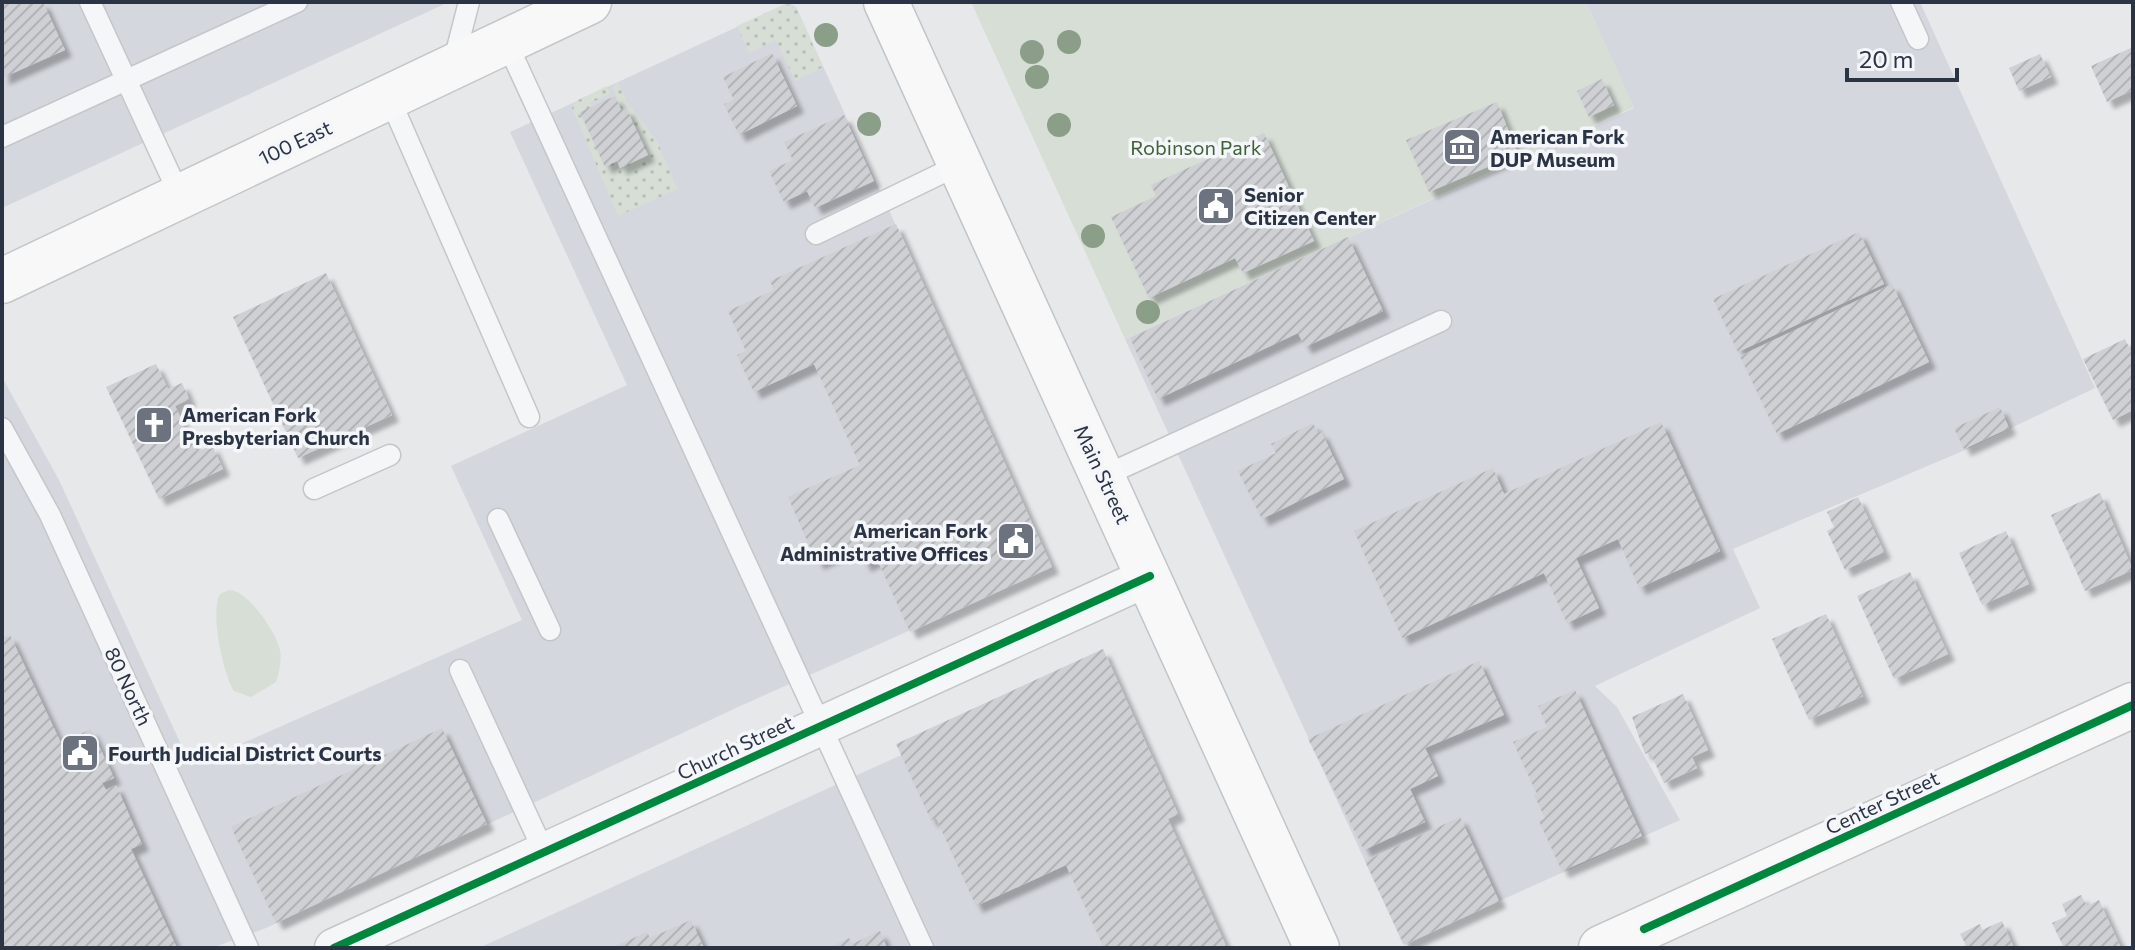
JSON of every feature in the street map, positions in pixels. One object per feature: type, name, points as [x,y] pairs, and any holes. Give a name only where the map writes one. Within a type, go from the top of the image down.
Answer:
[{"type":"main road","name":"100 East","points":[[2,281],[589,2]]},
{"type":"main road","name":"Main Street","points":[[886,2],[1317,948]]},
{"type":"main road","name":"Center Street","points":[[1601,948],[2133,705]]},
{"type":"street","name":"Church Street","points":[[334,948],[1150,576]]},
{"type":"lane","points":[[90,2],[180,196]]},
{"type":"lane","points":[[2,137],[297,2]]},
{"type":"lane","points":[[452,67],[469,2]]},
{"type":"lane","points":[[1901,2],[1918,39]]},
{"type":"lane","points":[[506,41],[923,948]]},
{"type":"lane","points":[[389,97],[529,417]]},
{"type":"lane","points":[[816,234],[961,164]]},
{"type":"lane","points":[[1104,476],[1441,321]]},
{"type":"lane","name":"80 North","points":[[2,428],[50,515],[248,948]]},
{"type":"lane","points":[[314,489],[390,455]]},
{"type":"lane","points":[[498,519],[550,630]]},
{"type":"lane","points":[[460,670],[544,852]]},
{"type":"shaded area","points":[[2,2],[449,2],[2,208]]},
{"type":"shaded area","points":[[1586,2],[1920,2],[2095,388],[1965,450],[1733,549],[1760,608],[1595,686],[1617,707],[1680,820],[1403,944],[1125,339],[1634,108]]},
{"type":"shaded area","points":[[789,3],[796,7],[1052,567],[738,707],[266,928],[212,948],[2,948],[2,377],[59,480],[191,766],[522,620],[451,466],[627,385],[510,132]]},
{"type":"shaded area","points":[[1098,665],[1227,948],[479,948]]},
{"type":"green space","name":"Robinson Park","points":[[971,2],[1586,2],[1634,107],[1125,339]]},
{"type":"green space","points":[[785,4],[796,7],[823,67],[795,81],[776,40],[749,53],[737,26]]},
{"type":"green space","points":[[618,83],[627,102],[657,141],[678,189],[618,216],[572,108],[576,101],[607,86],[610,94],[590,103],[592,107],[580,113],[605,167],[617,161],[622,110],[612,86]]},
{"type":"green space","points":[[229,590],[244,597],[260,613],[280,650],[276,682],[251,697],[234,691],[219,643],[217,603],[220,594]]},
{"type":"building","points":[[2,2],[43,2],[65,50],[2,78]]},
{"type":"building","points":[[2133,47],[2133,90],[2107,102],[2091,66]]},
{"type":"building","points":[[772,53],[797,106],[739,135],[724,104],[734,100],[723,77]]},
{"type":"building","points":[[2040,54],[2051,77],[2019,91],[2009,68]]},
{"type":"building","points":[[1602,79],[1614,105],[1589,117],[1577,91]]},
{"type":"building","points":[[615,96],[621,110],[626,108],[648,155],[620,168],[617,161],[605,167],[580,112]]},
{"type":"building","name":"American Fork DUP Museum","points":[[1497,102],[1518,154],[1429,192],[1406,140]]},
{"type":"building","points":[[844,115],[874,181],[815,208],[807,191],[784,202],[769,171],[793,160],[784,142]]},
{"type":"building","name":"Senior Citizen Center","points":[[1264,133],[1314,241],[1243,273],[1235,258],[1149,298],[1111,217],[1156,196],[1151,185]]},
{"type":"building","points":[[896,224],[1052,567],[910,632],[877,559],[864,565],[856,545],[817,563],[788,497],[860,465],[814,364],[754,392],[737,355],[746,351],[728,311],[774,290],[770,281]]},
{"type":"building","points":[[1859,232],[1884,284],[1738,352],[1713,299]]},
{"type":"building","points":[[1348,237],[1383,311],[1305,347],[1298,333],[1158,399],[1130,338]]},
{"type":"building","points":[[326,273],[392,415],[298,458],[233,317]]},
{"type":"building","points":[[1892,284],[1929,362],[1777,434],[1740,356]]},
{"type":"building","points":[[2125,339],[2133,356],[2133,410],[2113,420],[2083,359]]},
{"type":"building","name":"American Fork Presbyterian Church","points":[[156,364],[168,389],[182,383],[189,399],[175,406],[197,452],[212,445],[223,469],[159,499],[106,387]]},
{"type":"building","points":[[2000,407],[2009,428],[1964,449],[1954,428]]},
{"type":"building","points":[[1661,422],[1720,551],[1639,588],[1618,539],[1576,558],[1599,608],[1567,623],[1544,573],[1402,638],[1354,531],[1493,468],[1504,494]]},
{"type":"building","points":[[1313,423],[1318,433],[1321,431],[1344,479],[1262,519],[1238,471],[1276,453],[1271,444]]},
{"type":"building","points":[[2100,493],[2133,570],[2085,591],[2051,515]]},
{"type":"building","points":[[1858,497],[1884,552],[1845,570],[1827,531],[1834,527],[1827,512]]},
{"type":"building","points":[[2006,531],[2029,584],[1982,605],[1959,553]]},
{"type":"building","points":[[1910,572],[1948,654],[1894,679],[1857,596]]},
{"type":"building","points":[[1826,614],[1863,696],[1809,720],[1772,639]]},
{"type":"building","points":[[10,635],[61,743],[91,729],[114,778],[102,783],[106,790],[116,785],[142,844],[131,849],[177,948],[2,948],[2,638]]},
{"type":"building","points":[[1103,649],[1178,814],[1168,819],[1227,948],[1104,948],[1066,865],[976,906],[936,818],[931,820],[896,744]]},
{"type":"building","points":[[1479,661],[1504,715],[1425,748],[1438,776],[1410,789],[1425,822],[1364,850],[1308,739]]},
{"type":"building","points":[[1575,690],[1642,836],[1562,871],[1539,821],[1545,818],[1534,795],[1537,794],[1513,742],[1547,727],[1538,706]]},
{"type":"building","points":[[1683,694],[1708,750],[1692,757],[1697,768],[1664,783],[1650,752],[1645,754],[1632,717]]},
{"type":"building","points":[[442,728],[487,824],[276,923],[231,827]]},
{"type":"building","points":[[1460,817],[1499,901],[1404,945],[1365,861]]},
{"type":"building","points":[[2081,895],[2087,906],[2099,900],[2121,948],[2064,948],[2052,923],[2067,916],[2062,904]]},
{"type":"building","points":[[691,920],[704,948],[611,948],[647,932],[650,938]]},
{"type":"building","points":[[2002,921],[2014,948],[1958,948],[1966,945],[1960,934],[1980,924],[1982,930]]},
{"type":"building","points":[[880,931],[887,948],[829,948],[849,938],[852,944]]},
{"type":"cycle path","points":[[334,948],[1150,576]]},
{"type":"cycle path","points":[[1644,929],[2133,705]]},
{"type":"place","name":"American Fork DUP Museum","points":[[1462,147]]},
{"type":"place","name":"Senior Citizen Center","points":[[1216,206]]},
{"type":"place","name":"American Fork Presbyterian Church","points":[[154,425]]},
{"type":"place","name":"American Fork Administrative Offices","points":[[1016,541]]},
{"type":"place","name":"Fourth Judicial District Courts","points":[[80,753]]}]
